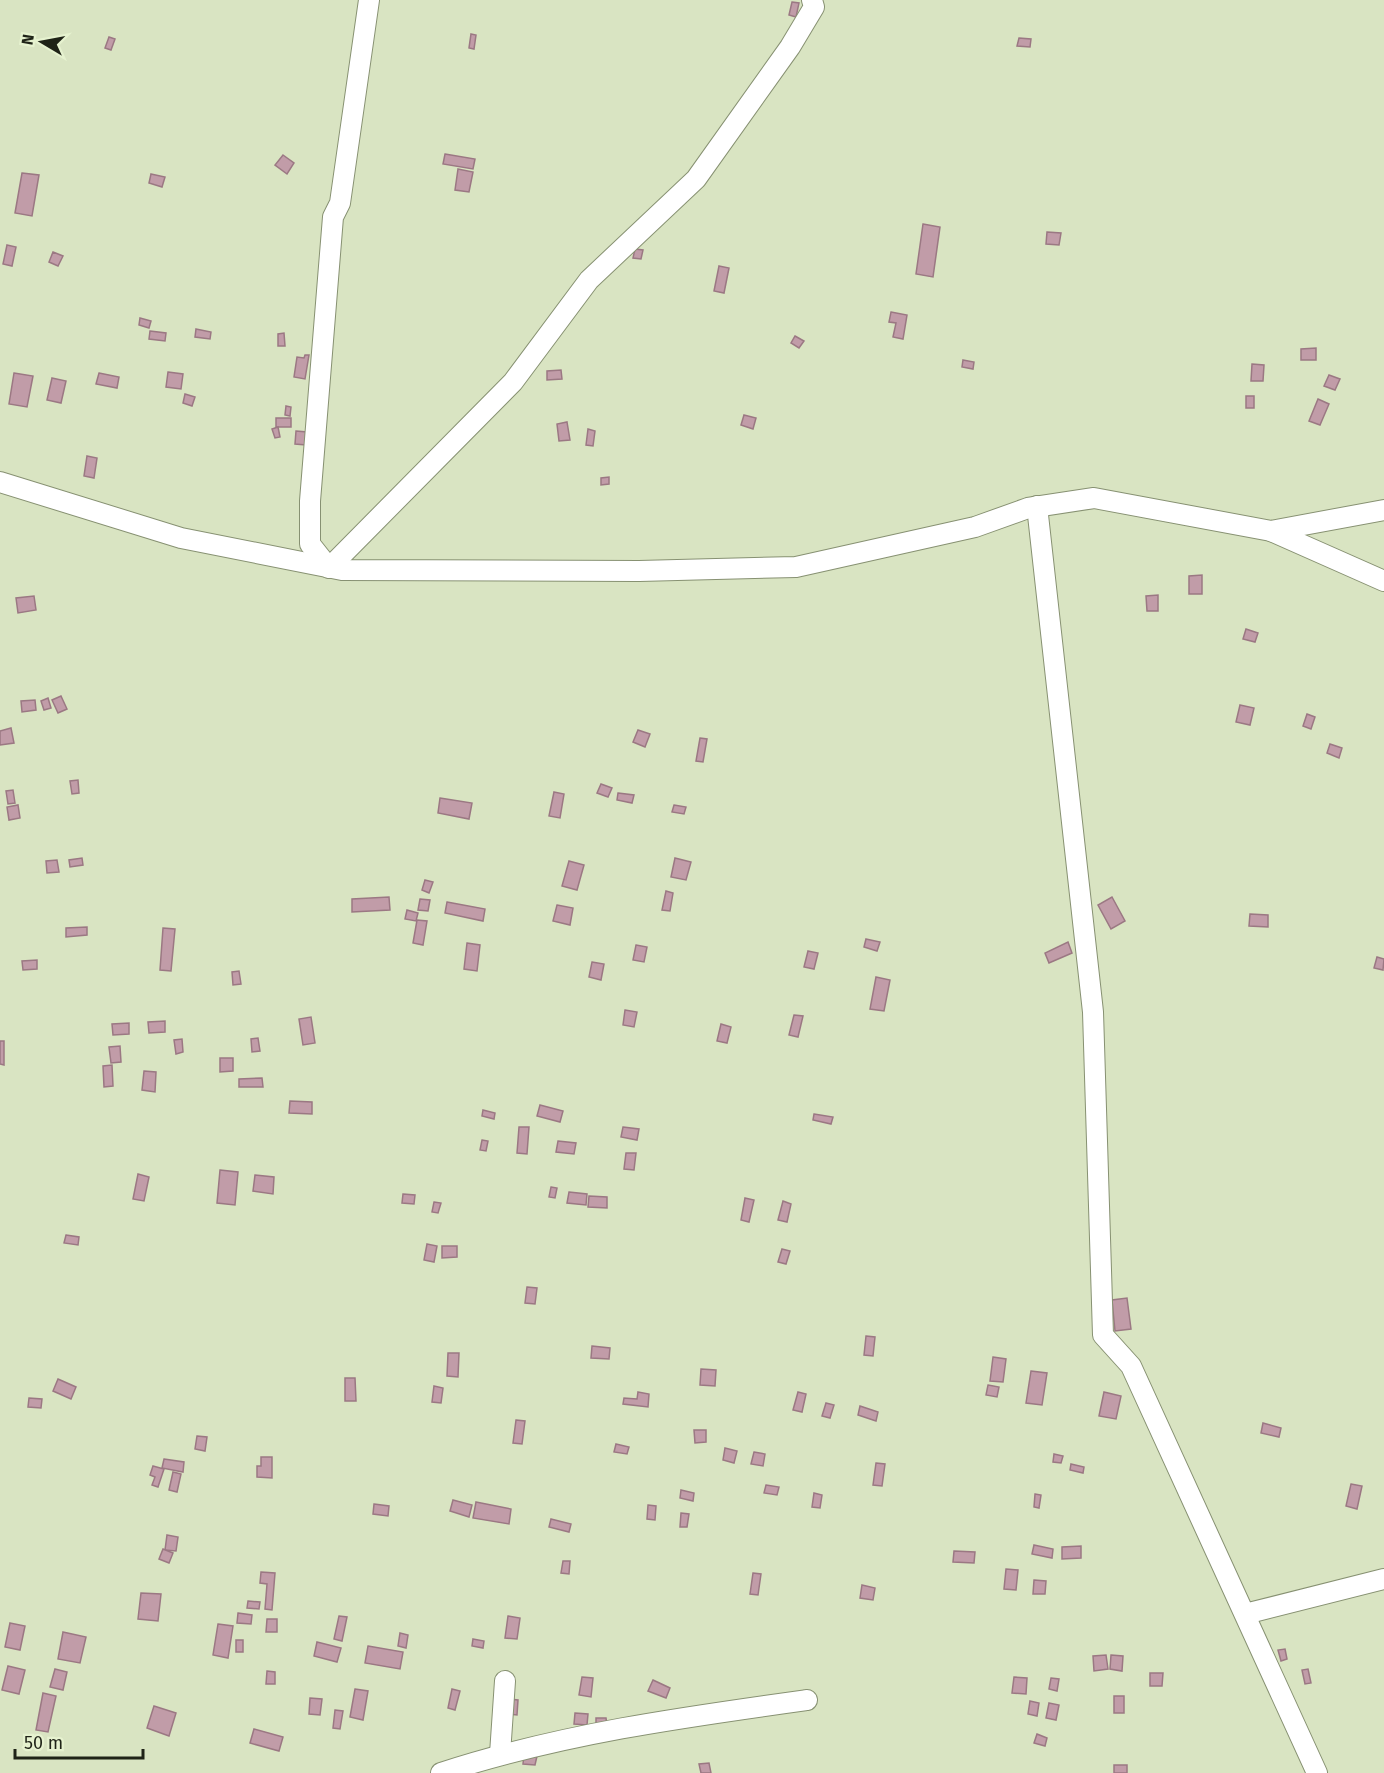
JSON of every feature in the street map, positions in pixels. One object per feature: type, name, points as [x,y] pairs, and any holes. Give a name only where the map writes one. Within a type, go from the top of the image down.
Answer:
[{"type":"street","points":[[328,568],[310,543],[310,501],[333,217],[340,203],[369,0]]},
{"type":"street","points":[[328,568],[513,382],[589,280],[696,179],[790,47],[814,7],[812,0]]},
{"type":"street","points":[[0,482],[181,538],[342,570],[639,571],[796,567],[975,527],[1037,506],[1094,498],[1271,531],[1384,581]]},
{"type":"street","points":[[1037,506],[1093,1012],[1103,1335],[1131,1366],[1317,1773]]},
{"type":"street","points":[[1271,531],[1384,510]]},
{"type":"street","points":[[1245,1614],[1384,1579]]},
{"type":"street","points":[[500,1754],[505,1682]]},
{"type":"street","points":[[441,1773],[500,1754],[678,1718],[807,1700]]},
{"type":"building","points":[[792,2],[799,3],[796,17],[789,15]]},
{"type":"building","points":[[471,34],[476,35],[474,49],[469,48]]},
{"type":"building","points":[[109,37],[115,39],[111,50],[105,48]]},
{"type":"building","points":[[1019,38],[1031,39],[1030,47],[1017,46]]},
{"type":"building","points":[[445,154],[475,159],[473,169],[443,164]]},
{"type":"building","points":[[283,155],[294,163],[287,174],[275,165]]},
{"type":"building","points":[[458,169],[473,172],[469,192],[455,190]]},
{"type":"building","points":[[22,173],[39,175],[32,216],[15,213]]},
{"type":"building","points":[[151,174],[165,177],[162,187],[149,183]]},
{"type":"building","points":[[923,224],[940,227],[933,277],[916,274]]},
{"type":"building","points":[[1047,232],[1061,233],[1059,245],[1046,244]]},
{"type":"building","points":[[7,245],[16,247],[12,266],[3,264]]},
{"type":"building","points":[[635,249],[643,250],[641,259],[633,258]]},
{"type":"building","points":[[53,252],[63,256],[58,266],[49,262]]},
{"type":"building","points":[[719,266],[729,268],[724,293],[714,291]]},
{"type":"building","points":[[891,312],[907,315],[903,339],[893,337],[896,323],[889,322]]},
{"type":"building","points":[[140,318],[151,321],[149,328],[139,325]]},
{"type":"building","points":[[196,329],[211,332],[210,339],[195,337]]},
{"type":"building","points":[[150,331],[166,333],[165,341],[149,339]]},
{"type":"building","points":[[284,333],[285,346],[278,346],[278,334]]},
{"type":"building","points":[[795,336],[804,341],[799,348],[791,343]]},
{"type":"building","points":[[1316,348],[1316,360],[1301,360],[1301,349]]},
{"type":"building","points":[[305,355],[309,355],[305,379],[294,377],[297,357],[304,358]]},
{"type":"building","points":[[963,360],[974,362],[973,369],[962,367]]},
{"type":"building","points":[[1252,364],[1264,365],[1263,381],[1251,381]]},
{"type":"building","points":[[561,370],[562,379],[547,380],[547,371]]},
{"type":"building","points":[[168,372],[183,374],[181,389],[166,387]]},
{"type":"building","points":[[14,373],[33,376],[27,407],[9,404]]},
{"type":"building","points":[[99,373],[119,377],[117,388],[96,384]]},
{"type":"building","points":[[1329,375],[1340,379],[1335,390],[1324,386]]},
{"type":"building","points":[[52,378],[66,381],[61,403],[47,400]]},
{"type":"building","points":[[185,394],[195,397],[192,406],[183,403]]},
{"type":"building","points":[[1246,396],[1254,396],[1254,408],[1246,408]]},
{"type":"building","points":[[1318,399],[1329,404],[1320,425],[1309,421]]},
{"type":"building","points":[[286,406],[291,407],[290,416],[285,415]]},
{"type":"building","points":[[744,415],[756,418],[753,429],[741,425]]},
{"type":"building","points":[[276,418],[291,418],[291,427],[276,427]]},
{"type":"building","points":[[567,422],[570,440],[559,441],[557,424]]},
{"type":"building","points":[[278,427],[280,437],[275,438],[272,429]]},
{"type":"building","points":[[588,429],[595,431],[593,446],[586,445]]},
{"type":"building","points":[[296,431],[307,432],[306,445],[295,444]]},
{"type":"building","points":[[87,456],[97,458],[94,478],[84,476]]},
{"type":"building","points":[[609,477],[609,484],[601,485],[601,478]]},
{"type":"building","points":[[1202,575],[1202,594],[1189,594],[1189,576]]},
{"type":"building","points":[[1158,595],[1158,611],[1147,611],[1146,596]]},
{"type":"building","points":[[34,596],[36,610],[18,613],[16,598]]},
{"type":"building","points":[[1246,629],[1258,633],[1255,642],[1243,639]]},
{"type":"building","points":[[61,696],[67,709],[58,713],[52,700]]},
{"type":"building","points":[[48,698],[51,708],[44,710],[41,701]]},
{"type":"building","points":[[35,700],[36,710],[22,712],[21,701]]},
{"type":"building","points":[[1240,705],[1254,708],[1250,725],[1236,722]]},
{"type":"building","points":[[1307,714],[1315,717],[1311,729],[1303,726]]},
{"type":"building","points":[[11,728],[14,743],[0,745],[0,731]]},
{"type":"building","points":[[638,730],[650,734],[645,747],[633,742]]},
{"type":"building","points":[[700,738],[707,739],[703,762],[696,761]]},
{"type":"building","points":[[1330,744],[1342,748],[1339,758],[1327,753]]},
{"type":"building","points":[[78,780],[79,793],[72,794],[70,781]]},
{"type":"building","points":[[601,784],[612,788],[608,797],[597,793]]},
{"type":"building","points":[[13,790],[15,803],[8,804],[6,791]]},
{"type":"building","points":[[554,792],[564,794],[560,818],[549,816]]},
{"type":"building","points":[[618,793],[634,795],[632,803],[617,800]]},
{"type":"building","points":[[440,798],[472,803],[469,819],[438,813]]},
{"type":"building","points":[[18,805],[20,818],[9,820],[7,807]]},
{"type":"building","points":[[674,805],[686,807],[684,814],[672,812]]},
{"type":"building","points":[[82,858],[83,865],[70,867],[69,860]]},
{"type":"building","points":[[675,858],[691,862],[686,880],[671,877]]},
{"type":"building","points":[[57,860],[59,872],[47,873],[46,861]]},
{"type":"building","points":[[569,861],[584,865],[577,890],[562,886]]},
{"type":"building","points":[[425,880],[433,882],[429,893],[422,890]]},
{"type":"building","points":[[666,891],[673,893],[670,911],[662,910]]},
{"type":"building","points":[[389,897],[390,910],[352,912],[352,899]]},
{"type":"building","points":[[1112,897],[1125,921],[1111,929],[1098,905]]},
{"type":"building","points":[[420,899],[430,900],[428,911],[418,910]]},
{"type":"building","points":[[447,902],[485,909],[483,921],[445,913]]},
{"type":"building","points":[[557,905],[573,908],[570,925],[553,921]]},
{"type":"building","points":[[407,910],[418,913],[416,921],[405,919]]},
{"type":"building","points":[[1250,914],[1268,915],[1268,927],[1249,926]]},
{"type":"building","points":[[417,920],[427,921],[423,945],[413,943]]},
{"type":"building","points":[[87,927],[87,935],[66,937],[66,928]]},
{"type":"building","points":[[163,928],[175,929],[171,971],[160,970]]},
{"type":"building","points":[[866,939],[880,942],[877,951],[864,947]]},
{"type":"building","points":[[1068,942],[1072,953],[1049,963],[1045,953]]},
{"type":"building","points":[[467,943],[480,945],[477,971],[464,969]]},
{"type":"building","points":[[636,945],[647,947],[644,962],[633,960]]},
{"type":"building","points":[[808,951],[818,953],[814,969],[804,967]]},
{"type":"building","points":[[1377,957],[1384,959],[1383,970],[1374,968]]},
{"type":"building","points":[[37,960],[37,969],[23,970],[22,961]]},
{"type":"building","points":[[592,962],[604,964],[601,980],[589,977]]},
{"type":"building","points":[[239,971],[241,984],[233,985],[232,972]]},
{"type":"building","points":[[876,977],[890,980],[884,1011],[870,1009]]},
{"type":"building","points":[[625,1010],[637,1012],[634,1027],[623,1025]]},
{"type":"building","points":[[794,1015],[803,1016],[798,1037],[789,1035]]},
{"type":"building","points":[[311,1017],[315,1043],[303,1045],[299,1019]]},
{"type":"building","points":[[165,1021],[165,1032],[149,1033],[148,1022]]},
{"type":"building","points":[[129,1023],[129,1034],[113,1035],[112,1024]]},
{"type":"building","points":[[721,1024],[731,1027],[727,1043],[717,1041]]},
{"type":"building","points":[[258,1038],[260,1051],[252,1052],[251,1039]]},
{"type":"building","points":[[182,1039],[183,1052],[176,1054],[174,1040]]},
{"type":"building","points":[[0,1041],[4,1041],[4,1065],[0,1064]]},
{"type":"building","points":[[120,1046],[121,1062],[111,1063],[109,1047]]},
{"type":"building","points":[[220,1058],[233,1058],[233,1071],[220,1072]]},
{"type":"building","points":[[112,1065],[113,1086],[104,1087],[103,1066]]},
{"type":"building","points":[[144,1071],[156,1072],[155,1092],[142,1090]]},
{"type":"building","points":[[262,1078],[263,1087],[239,1087],[239,1079]]},
{"type":"building","points":[[290,1101],[312,1102],[312,1114],[289,1113]]},
{"type":"building","points":[[540,1105],[563,1111],[560,1122],[537,1116]]},
{"type":"building","points":[[483,1110],[495,1113],[494,1119],[482,1116]]},
{"type":"building","points":[[814,1114],[833,1117],[831,1124],[813,1120]]},
{"type":"building","points":[[519,1127],[529,1127],[527,1154],[517,1153]]},
{"type":"building","points":[[623,1127],[639,1129],[637,1140],[621,1137]]},
{"type":"building","points":[[482,1140],[488,1141],[486,1151],[480,1150]]},
{"type":"building","points":[[558,1141],[576,1143],[574,1154],[556,1152]]},
{"type":"building","points":[[626,1153],[636,1153],[634,1170],[624,1169]]},
{"type":"building","points":[[220,1170],[238,1172],[235,1205],[217,1203]]},
{"type":"building","points":[[138,1174],[149,1177],[144,1201],[133,1199]]},
{"type":"building","points":[[255,1175],[274,1177],[273,1194],[253,1191]]},
{"type":"building","points":[[551,1187],[557,1188],[555,1198],[549,1197]]},
{"type":"building","points":[[569,1192],[587,1194],[586,1205],[567,1203]]},
{"type":"building","points":[[403,1194],[415,1195],[414,1204],[402,1203]]},
{"type":"building","points":[[589,1196],[607,1197],[607,1208],[588,1207]]},
{"type":"building","points":[[745,1198],[754,1200],[749,1222],[741,1220]]},
{"type":"building","points":[[783,1201],[791,1204],[787,1222],[778,1220]]},
{"type":"building","points":[[434,1202],[441,1203],[438,1213],[432,1212]]},
{"type":"building","points":[[66,1235],[79,1237],[78,1245],[64,1243]]},
{"type":"building","points":[[427,1244],[437,1246],[434,1262],[424,1260]]},
{"type":"building","points":[[442,1246],[457,1246],[457,1257],[442,1258]]},
{"type":"building","points":[[782,1249],[790,1251],[786,1264],[778,1262]]},
{"type":"building","points":[[527,1287],[537,1288],[535,1304],[525,1303]]},
{"type":"building","points":[[1127,1298],[1131,1329],[1115,1331],[1112,1300]]},
{"type":"building","points":[[866,1336],[875,1337],[873,1356],[864,1355]]},
{"type":"building","points":[[592,1346],[610,1348],[609,1359],[591,1358]]},
{"type":"building","points":[[448,1353],[459,1353],[458,1377],[447,1376]]},
{"type":"building","points":[[993,1357],[1006,1359],[1003,1382],[990,1381]]},
{"type":"building","points":[[701,1369],[716,1370],[715,1386],[700,1385]]},
{"type":"building","points":[[1031,1371],[1047,1373],[1042,1405],[1026,1403]]},
{"type":"building","points":[[345,1378],[355,1378],[356,1401],[345,1401]]},
{"type":"building","points":[[58,1379],[76,1387],[71,1399],[53,1391]]},
{"type":"building","points":[[988,1385],[999,1387],[997,1397],[986,1395]]},
{"type":"building","points":[[434,1386],[443,1388],[441,1403],[432,1402]]},
{"type":"building","points":[[638,1392],[649,1394],[648,1407],[623,1404],[624,1398],[637,1399]]},
{"type":"building","points":[[798,1392],[806,1394],[802,1412],[793,1410]]},
{"type":"building","points":[[1104,1392],[1121,1396],[1116,1419],[1099,1416]]},
{"type":"building","points":[[29,1398],[42,1399],[41,1408],[28,1407]]},
{"type":"building","points":[[826,1403],[834,1405],[830,1418],[822,1416]]},
{"type":"building","points":[[860,1406],[878,1412],[876,1421],[858,1415]]},
{"type":"building","points":[[516,1420],[525,1421],[522,1444],[513,1443]]},
{"type":"building","points":[[1263,1423],[1281,1428],[1279,1437],[1261,1433]]},
{"type":"building","points":[[694,1430],[706,1430],[706,1442],[695,1443]]},
{"type":"building","points":[[197,1436],[207,1437],[205,1451],[195,1449]]},
{"type":"building","points":[[616,1444],[629,1447],[627,1454],[614,1452]]},
{"type":"building","points":[[725,1448],[737,1451],[734,1463],[723,1460]]},
{"type":"building","points":[[754,1452],[765,1454],[763,1466],[751,1464]]},
{"type":"building","points":[[1054,1454],[1063,1456],[1061,1463],[1053,1462]]},
{"type":"building","points":[[261,1457],[272,1457],[272,1478],[257,1477],[257,1466],[261,1466]]},
{"type":"building","points":[[164,1459],[184,1462],[183,1472],[162,1468]]},
{"type":"building","points":[[876,1463],[885,1464],[882,1486],[873,1485]]},
{"type":"building","points":[[1071,1464],[1084,1467],[1083,1473],[1070,1470]]},
{"type":"building","points":[[153,1466],[164,1469],[158,1487],[152,1485],[155,1477],[150,1475]]},
{"type":"building","points":[[173,1472],[181,1474],[177,1492],[169,1490]]},
{"type":"building","points":[[1351,1484],[1362,1486],[1357,1509],[1346,1506]]},
{"type":"building","points":[[766,1485],[779,1487],[777,1495],[764,1493]]},
{"type":"building","points":[[681,1490],[694,1493],[693,1501],[680,1498]]},
{"type":"building","points":[[814,1493],[822,1495],[820,1508],[812,1507]]},
{"type":"building","points":[[1035,1494],[1041,1495],[1039,1508],[1034,1507]]},
{"type":"building","points":[[453,1500],[472,1505],[469,1517],[450,1511]]},
{"type":"building","points":[[476,1502],[511,1509],[509,1524],[473,1518]]},
{"type":"building","points":[[374,1504],[389,1506],[388,1516],[373,1514]]},
{"type":"building","points":[[648,1505],[656,1506],[655,1520],[647,1519]]},
{"type":"building","points":[[681,1513],[689,1514],[687,1527],[680,1527]]},
{"type":"building","points":[[551,1519],[571,1524],[569,1532],[549,1527]]},
{"type":"building","points":[[167,1535],[178,1537],[176,1551],[165,1550]]},
{"type":"building","points":[[1034,1545],[1053,1549],[1052,1558],[1032,1554]]},
{"type":"building","points":[[1081,1546],[1081,1558],[1062,1559],[1062,1547]]},
{"type":"building","points":[[163,1549],[173,1553],[169,1563],[159,1559]]},
{"type":"building","points":[[954,1551],[975,1552],[974,1563],[953,1562]]},
{"type":"building","points":[[563,1561],[570,1561],[569,1574],[561,1573]]},
{"type":"building","points":[[1006,1569],[1018,1570],[1016,1590],[1004,1589]]},
{"type":"building","points":[[261,1572],[275,1573],[272,1610],[265,1609],[267,1584],[260,1583]]},
{"type":"building","points":[[753,1573],[761,1574],[758,1595],[750,1594]]},
{"type":"building","points":[[1034,1580],[1046,1581],[1045,1594],[1033,1594]]},
{"type":"building","points":[[862,1585],[875,1588],[873,1600],[860,1598]]},
{"type":"building","points":[[141,1593],[161,1594],[158,1621],[138,1619]]},
{"type":"building","points":[[248,1601],[260,1602],[259,1609],[247,1608]]},
{"type":"building","points":[[238,1613],[252,1615],[251,1624],[237,1623]]},
{"type":"building","points":[[339,1616],[347,1617],[342,1641],[334,1639]]},
{"type":"building","points":[[508,1616],[520,1618],[517,1639],[505,1638]]},
{"type":"building","points":[[267,1619],[277,1619],[277,1632],[266,1632]]},
{"type":"building","points":[[10,1623],[25,1626],[20,1650],[5,1647]]},
{"type":"building","points":[[218,1624],[233,1626],[228,1658],[213,1655]]},
{"type":"building","points":[[63,1632],[86,1637],[80,1663],[58,1659]]},
{"type":"building","points":[[400,1633],[408,1635],[406,1648],[398,1646]]},
{"type":"building","points":[[473,1639],[484,1641],[483,1648],[472,1646]]},
{"type":"building","points":[[236,1640],[243,1640],[243,1652],[236,1652]]},
{"type":"building","points":[[317,1642],[341,1648],[337,1662],[314,1656]]},
{"type":"building","points":[[368,1646],[403,1652],[400,1669],[365,1663]]},
{"type":"building","points":[[1285,1649],[1287,1659],[1281,1661],[1278,1650]]},
{"type":"building","points":[[1106,1655],[1108,1669],[1094,1671],[1093,1656]]},
{"type":"building","points":[[1111,1655],[1123,1656],[1122,1671],[1110,1669]]},
{"type":"building","points":[[8,1666],[25,1670],[19,1694],[2,1690]]},
{"type":"building","points":[[55,1669],[67,1672],[63,1690],[50,1687]]},
{"type":"building","points":[[1308,1669],[1311,1683],[1305,1684],[1302,1670]]},
{"type":"building","points":[[267,1671],[275,1672],[275,1684],[266,1684]]},
{"type":"building","points":[[1150,1673],[1163,1673],[1162,1686],[1150,1686]]},
{"type":"building","points":[[582,1677],[593,1678],[591,1697],[579,1695]]},
{"type":"building","points":[[1014,1677],[1027,1678],[1026,1694],[1012,1693]]},
{"type":"building","points":[[1051,1678],[1059,1679],[1057,1691],[1049,1689]]},
{"type":"building","points":[[653,1680],[670,1688],[666,1698],[648,1691]]},
{"type":"building","points":[[355,1689],[368,1691],[363,1720],[350,1717]]},
{"type":"building","points":[[452,1689],[460,1691],[455,1710],[448,1708]]},
{"type":"building","points":[[43,1693],[56,1696],[48,1732],[36,1730]]},
{"type":"building","points":[[1114,1696],[1124,1696],[1124,1713],[1114,1713]]},
{"type":"building","points":[[310,1698],[322,1699],[320,1715],[309,1714]]},
{"type":"building","points":[[509,1699],[518,1700],[517,1715],[507,1714]]},
{"type":"building","points":[[1030,1701],[1039,1703],[1037,1716],[1028,1714]]},
{"type":"building","points":[[1049,1703],[1059,1705],[1056,1720],[1046,1718]]},
{"type":"building","points":[[154,1706],[176,1713],[169,1736],[147,1728]]},
{"type":"building","points":[[335,1710],[343,1711],[340,1729],[333,1728]]},
{"type":"building","points":[[575,1713],[588,1714],[587,1725],[574,1724]]},
{"type":"building","points":[[596,1718],[606,1718],[607,1726],[596,1726]]},
{"type":"building","points":[[254,1729],[283,1737],[279,1751],[250,1743]]},
{"type":"building","points":[[1037,1734],[1047,1738],[1045,1746],[1034,1743]]},
{"type":"building","points":[[524,1754],[537,1756],[535,1765],[523,1764]]},
{"type":"building","points":[[709,1763],[711,1773],[701,1773],[699,1764]]},
{"type":"building","points":[[1114,1765],[1127,1765],[1127,1773],[1114,1773]]}]
